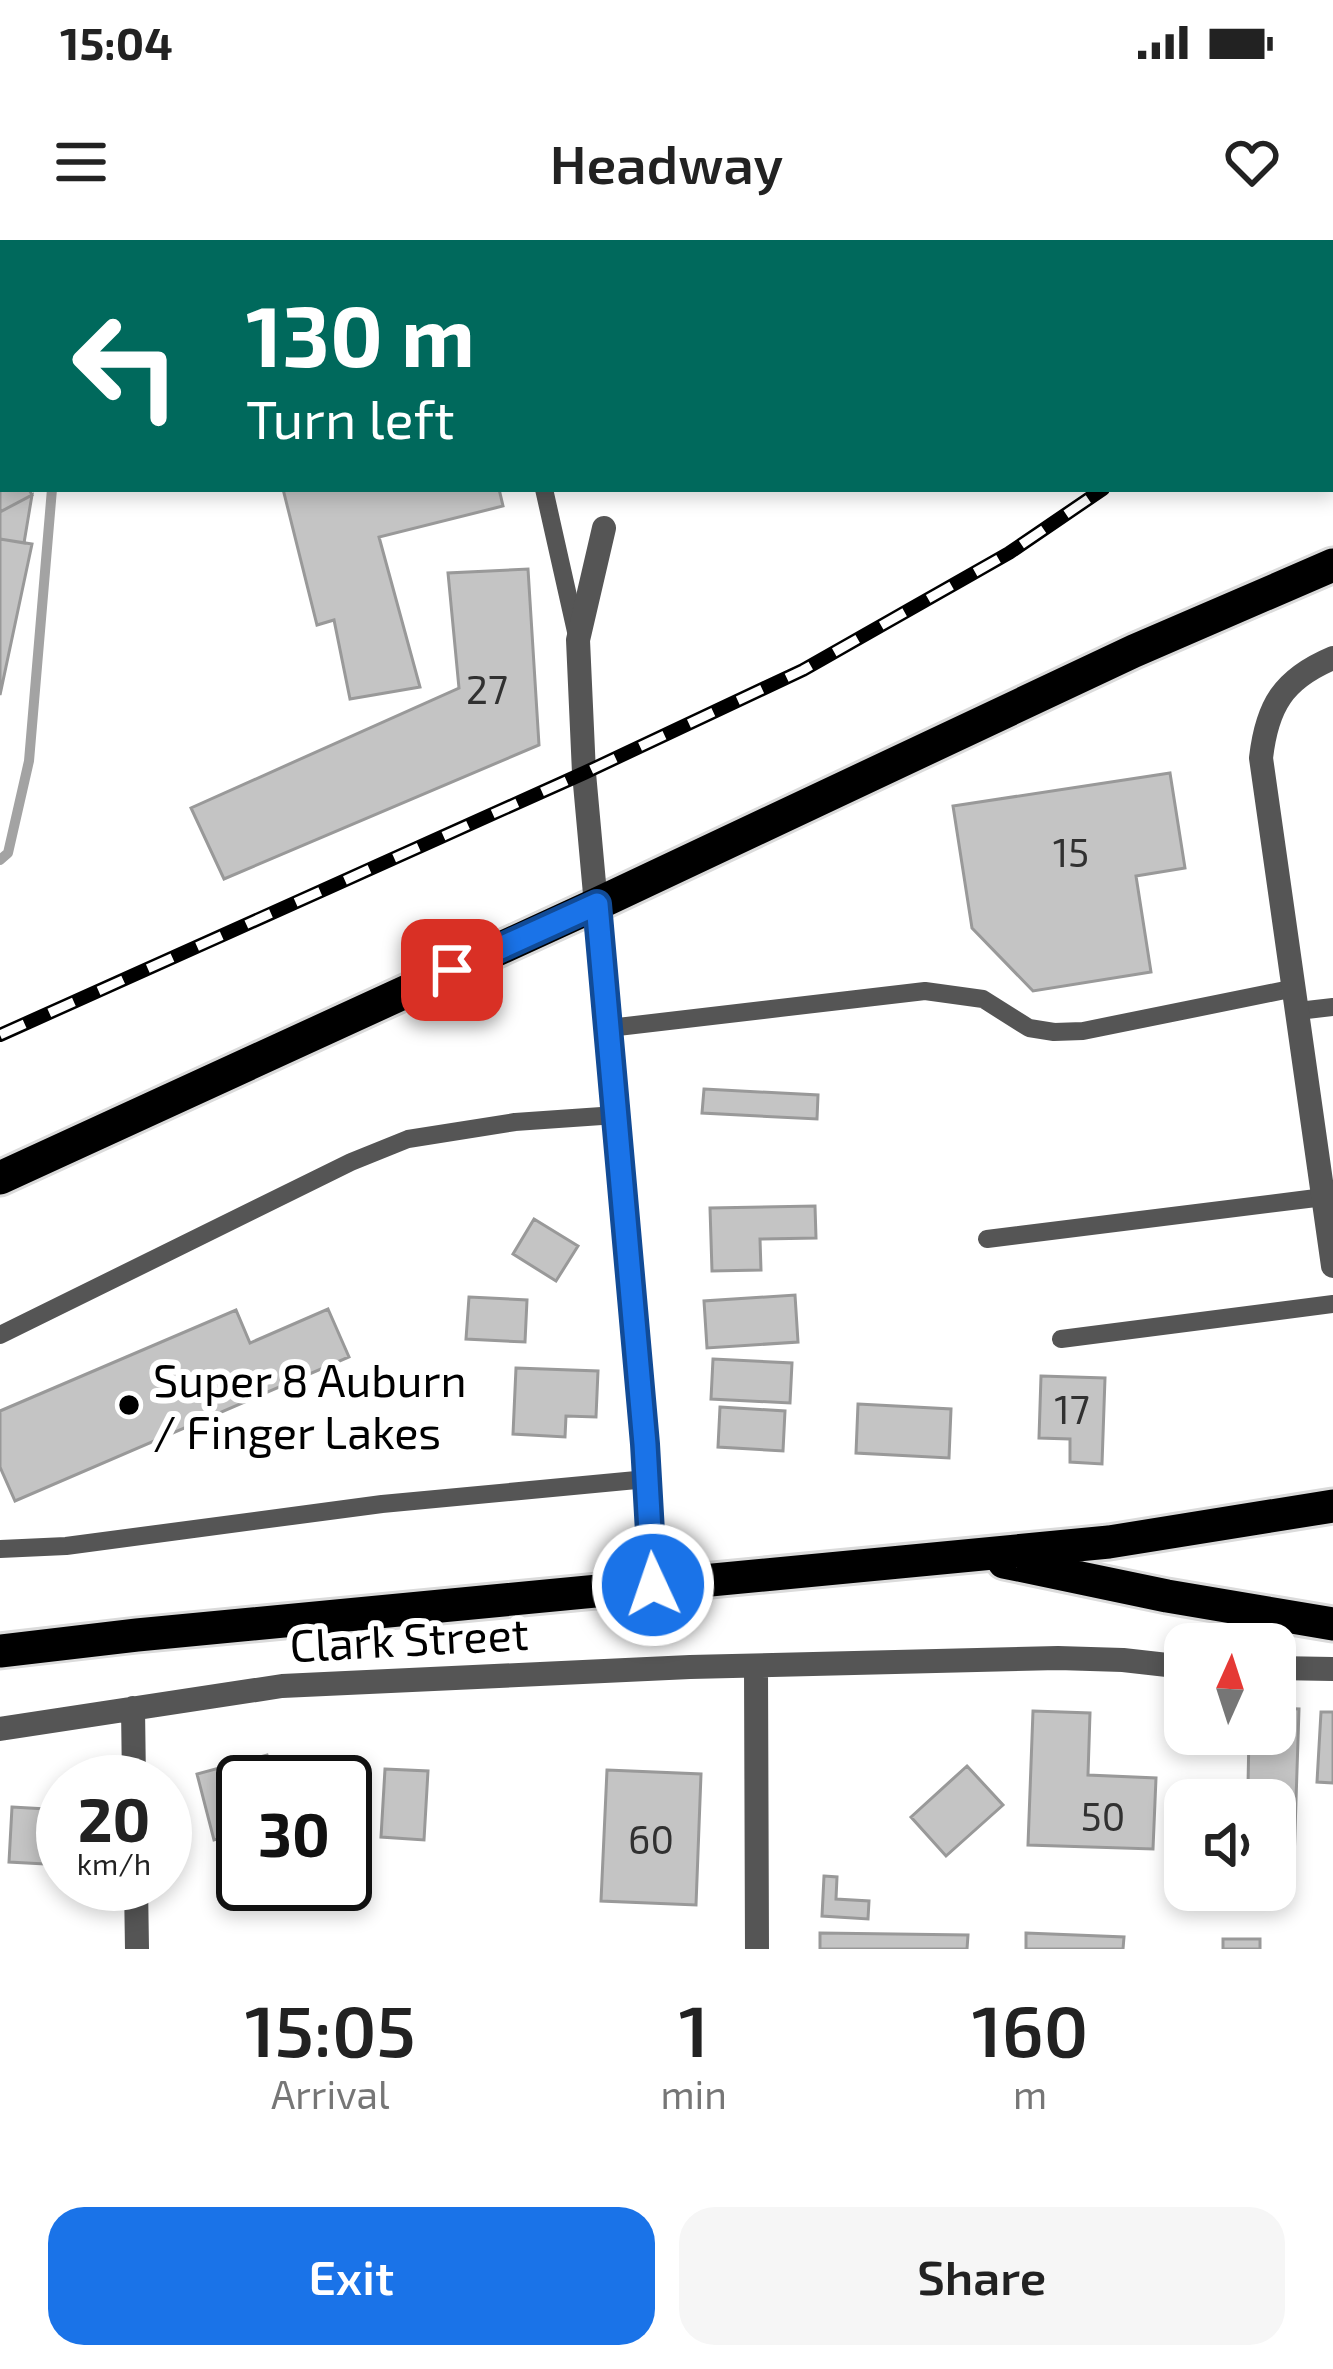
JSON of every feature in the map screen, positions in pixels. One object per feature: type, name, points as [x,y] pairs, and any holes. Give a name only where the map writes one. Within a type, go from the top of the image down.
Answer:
[{"type":"highway","points":[[0,1178],[1134,651],[1333,565]]},
{"type":"highway","points":[[0,1651],[1109,1542],[1333,1506]]},
{"type":"highway","points":[[973,1556],[1333,1624]]},
{"type":"street","points":[[604,528],[578,640],[584,773],[653,1585]]},
{"type":"street","points":[[1333,658],[1283,691],[1264,728],[1261,758],[1333,1267]]},
{"type":"street","name":"Clark Street","points":[[0,1729],[282,1686],[690,1666],[1058,1658],[1164,1665]]},
{"type":"street","points":[[756,1666],[757,1949]]},
{"type":"street","points":[[1296,1668],[1333,1669]]},
{"type":"street","points":[[133,1708],[134,1755]]},
{"type":"street","points":[[136,1911],[137,1949]]},
{"type":"lane","points":[[545,492],[578,640]]},
{"type":"lane","points":[[609,1028],[925,991],[983,1000],[1029,1028],[1054,1032],[1296,999],[1333,1007]]},
{"type":"lane","points":[[0,1335],[408,1139],[515,1122],[616,1114]]},
{"type":"lane","points":[[987,1239],[1324,1197]]},
{"type":"lane","points":[[1061,1339],[1333,1304]]},
{"type":"lane","points":[[0,1549],[67,1546],[382,1504],[647,1479]]},
{"type":"building","points":[[0,492],[30,492],[32,495],[0,512]]},
{"type":"building","points":[[284,492],[500,492],[503,506],[379,537],[420,687],[350,699],[334,620],[317,625]]},
{"type":"building","points":[[32,495],[24,543],[0,539],[0,512]]},
{"type":"building","points":[[0,539],[32,544],[0,695]]},
{"type":"building","points":[[528,569],[539,745],[224,879],[191,808],[459,688],[448,573]]},
{"type":"building","points":[[1170,773],[1185,868],[1136,876],[1151,972],[1033,991],[972,928],[953,806]]},
{"type":"building","points":[[704,1089],[818,1095],[817,1119],[702,1113]]},
{"type":"building","points":[[815,1206],[816,1238],[760,1239],[761,1270],[712,1271],[710,1208]]},
{"type":"building","points":[[534,1219],[578,1246],[556,1281],[513,1254]]},
{"type":"building","points":[[795,1295],[798,1342],[707,1348],[704,1301]]},
{"type":"building","points":[[469,1297],[527,1300],[525,1342],[466,1339]]},
{"type":"building","points":[[328,1309],[349,1357],[15,1501],[0,1467],[0,1411],[236,1310],[250,1343]]},
{"type":"building","points":[[713,1359],[792,1363],[790,1403],[711,1399]]},
{"type":"building","points":[[516,1368],[598,1371],[596,1417],[566,1416],[565,1437],[513,1434]]},
{"type":"building","points":[[1041,1376],[1105,1378],[1102,1464],[1070,1462],[1070,1439],[1039,1438]]},
{"type":"building","points":[[858,1404],[951,1409],[949,1458],[856,1453]]},
{"type":"building","points":[[720,1407],[785,1411],[783,1451],[718,1447]]},
{"type":"building","points":[[1299,1709],[1296,1801],[1296,1779],[1248,1779],[1249,1755],[1296,1755]]},
{"type":"building","points":[[1033,1711],[1090,1713],[1088,1775],[1156,1778],[1153,1849],[1028,1845]]},
{"type":"building","points":[[1321,1712],[1333,1712],[1333,1783],[1317,1782]]},
{"type":"building","points":[[967,1766],[1003,1805],[946,1856],[911,1817]]},
{"type":"building","points":[[216,1769],[214,1840],[197,1774]]},
{"type":"building","points":[[385,1769],[428,1771],[424,1840],[381,1837]]},
{"type":"building","points":[[607,1770],[701,1774],[696,1905],[601,1901]]},
{"type":"building","points":[[12,1807],[36,1808],[36,1864],[9,1862]]},
{"type":"building","points":[[824,1876],[837,1877],[836,1899],[869,1901],[868,1919],[822,1916]]},
{"type":"building","points":[[820,1933],[968,1935],[967,1949],[820,1949]]},
{"type":"building","points":[[1026,1933],[1124,1937],[1123,1949],[1026,1949]]},
{"type":"building","points":[[1223,1939],[1260,1939],[1260,1949],[1223,1949]]},
{"type":"waterway","points":[[0,860],[8,853],[29,761],[52,492]]},
{"type":"railway","points":[[0,1035],[803,670],[1009,553],[1099,492]]},
{"type":"place","name":"Super 8 Auburn / Finger Lakes","points":[[129,1405]]},
{"type":"route","points":[[452,970],[597,904],[653,1585]]}]
